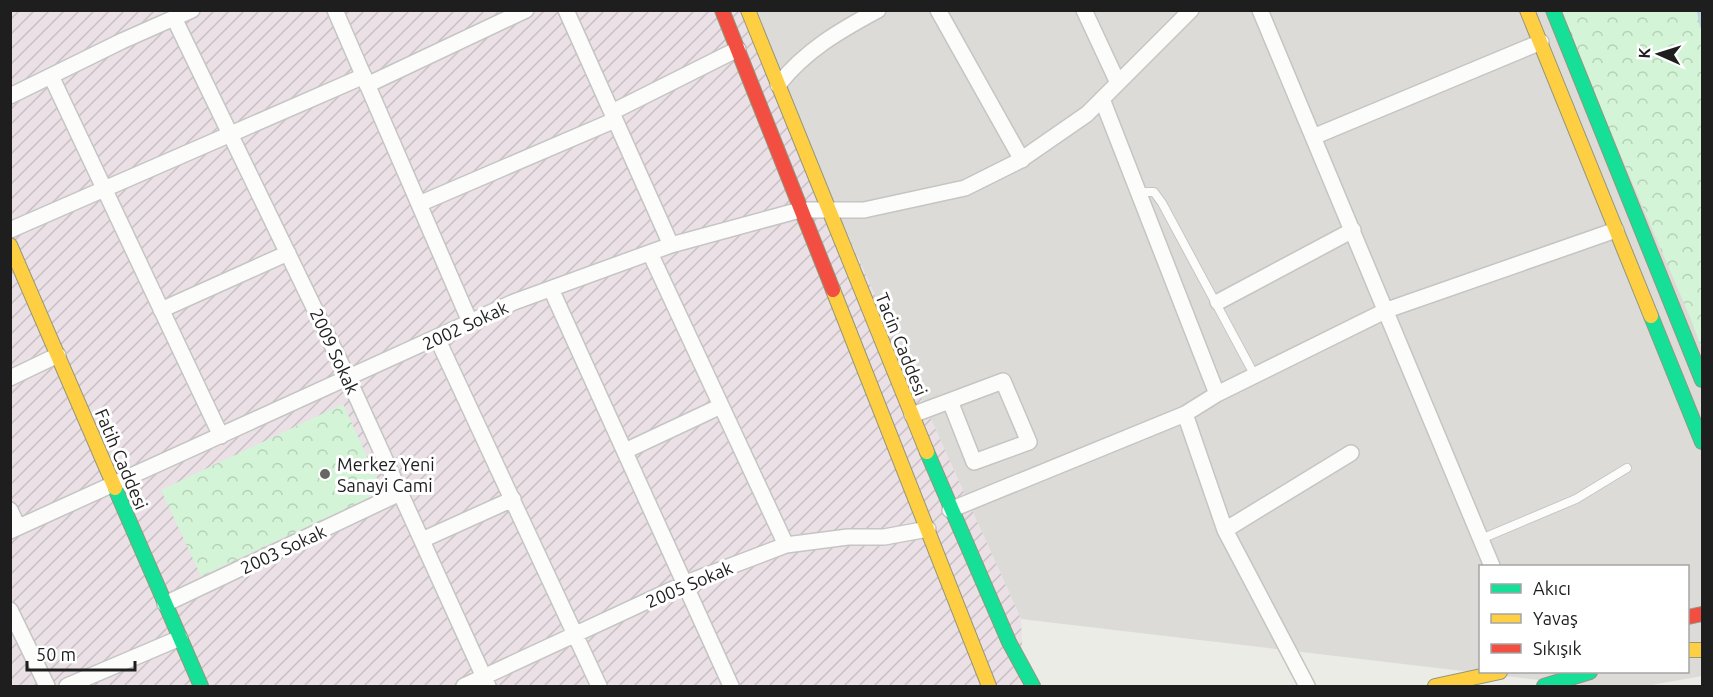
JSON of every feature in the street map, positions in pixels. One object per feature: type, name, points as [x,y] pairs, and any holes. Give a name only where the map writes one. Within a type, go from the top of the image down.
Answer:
[{"type":"main road","points":[[722,10],[989,687]]},
{"type":"main road","name":"Tacin Caddesi","points":[[748,10],[831,208],[950,510],[1010,642],[1034,687]]},
{"type":"main road","points":[[1527,10],[1702,442]]},
{"type":"main road","points":[[1553,10],[1702,380]]},
{"type":"main road","name":"Fatih Caddesi","points":[[10,245],[201,687]]},
{"type":"main road","points":[[1435,687],[1496,673]]},
{"type":"main road","points":[[1544,687],[1587,673]]},
{"type":"street","points":[[10,96],[192,10]]},
{"type":"street","points":[[335,10],[470,322]]},
{"type":"street","points":[[10,230],[231,135],[365,81],[526,10]]},
{"type":"street","points":[[566,10],[671,245]]},
{"type":"street","points":[[778,86],[798,61],[851,24],[878,10]]},
{"type":"street","points":[[938,10],[1022,160]]},
{"type":"street","points":[[1084,10],[1118,83]]},
{"type":"street","name":"2002 Sokak","points":[[14,529],[470,322],[550,289],[671,245],[800,210],[831,208],[864,210],[965,188],[1022,160],[1087,114],[1191,10]]},
{"type":"street","points":[[1260,10],[1491,565]]},
{"type":"street","name":"2009 Sokak","points":[[174,18],[348,378],[486,682]]},
{"type":"street","points":[[1313,137],[1541,42]]},
{"type":"street","points":[[419,204],[614,116],[738,49]]},
{"type":"street","points":[[51,76],[221,436]]},
{"type":"street","points":[[1102,99],[1217,394]]},
{"type":"street","points":[[1218,302],[1353,230]]},
{"type":"street","points":[[950,510],[1185,414],[1217,394],[1386,310],[1616,230]]},
{"type":"street","points":[[161,310],[288,253]]},
{"type":"street","points":[[650,253],[786,545]]},
{"type":"street","points":[[550,289],[686,584],[730,687]]},
{"type":"street","points":[[436,338],[577,634],[599,687]]},
{"type":"street","points":[[10,378],[58,355]]},
{"type":"street","points":[[912,415],[1003,381],[1029,442],[974,462],[950,401]]},
{"type":"street","points":[[625,451],[722,406]]},
{"type":"street","points":[[1185,414],[1225,530],[1307,687]]},
{"type":"street","points":[[1225,530],[1351,453]]},
{"type":"street","name":"2003 Sokak","points":[[165,604],[400,493]]},
{"type":"street","points":[[422,540],[513,499]]},
{"type":"street","points":[[10,510],[14,529]]},
{"type":"street","name":"2005 Sokak","points":[[464,687],[486,682],[577,634],[686,584],[786,545],[848,537],[884,537],[928,529]]},
{"type":"street","points":[[10,610],[47,687]]},
{"type":"street","points":[[68,687],[180,638]]},
{"type":"lane","points":[[1138,192],[1145,190],[1154,192],[1162,203],[1218,302],[1254,375]]},
{"type":"lane","points":[[1481,539],[1576,499],[1627,468]]},
{"type":"shaded area","points":[[10,11],[747,11],[1021,619],[1024,686],[11,686]]},
{"type":"shaded area","points":[[747,11],[1702,11],[1702,676],[1646,686],[1590,686],[1480,673],[1689,673],[1689,565],[1479,565],[1479,673],[1021,619]]},
{"type":"green space","points":[[1559,11],[1702,11],[1702,350],[1692,322]]},
{"type":"green space","points":[[343,404],[383,491],[201,576],[161,490]]},
{"type":"waterway","points":[[1699,10],[1702,26]]},
{"type":"traffic: fast","points":[[1553,10],[1702,380]]},
{"type":"traffic: fast","points":[[1651,316],[1702,442]]},
{"type":"traffic: fast","points":[[927,452],[1009,642],[1033,686]]},
{"type":"traffic: fast","points":[[115,488],[201,686]]},
{"type":"traffic: fast","points":[[1544,686],[1587,673]]},
{"type":"traffic: slow","points":[[748,10],[927,452]]},
{"type":"traffic: slow","points":[[1527,10],[1651,316]]},
{"type":"traffic: slow","points":[[10,245],[115,488]]},
{"type":"traffic: slow","points":[[833,290],[989,686]]},
{"type":"traffic: slow","points":[[1689,650],[1702,650]]},
{"type":"traffic: slow","points":[[1435,686],[1495,673]]},
{"type":"traffic: jam","points":[[722,10],[833,290]]},
{"type":"traffic: jam","points":[[1689,617],[1702,614]]},
{"type":"place","name":"Merkez Yeni Sanayi Cami","points":[[325,474]]}]
